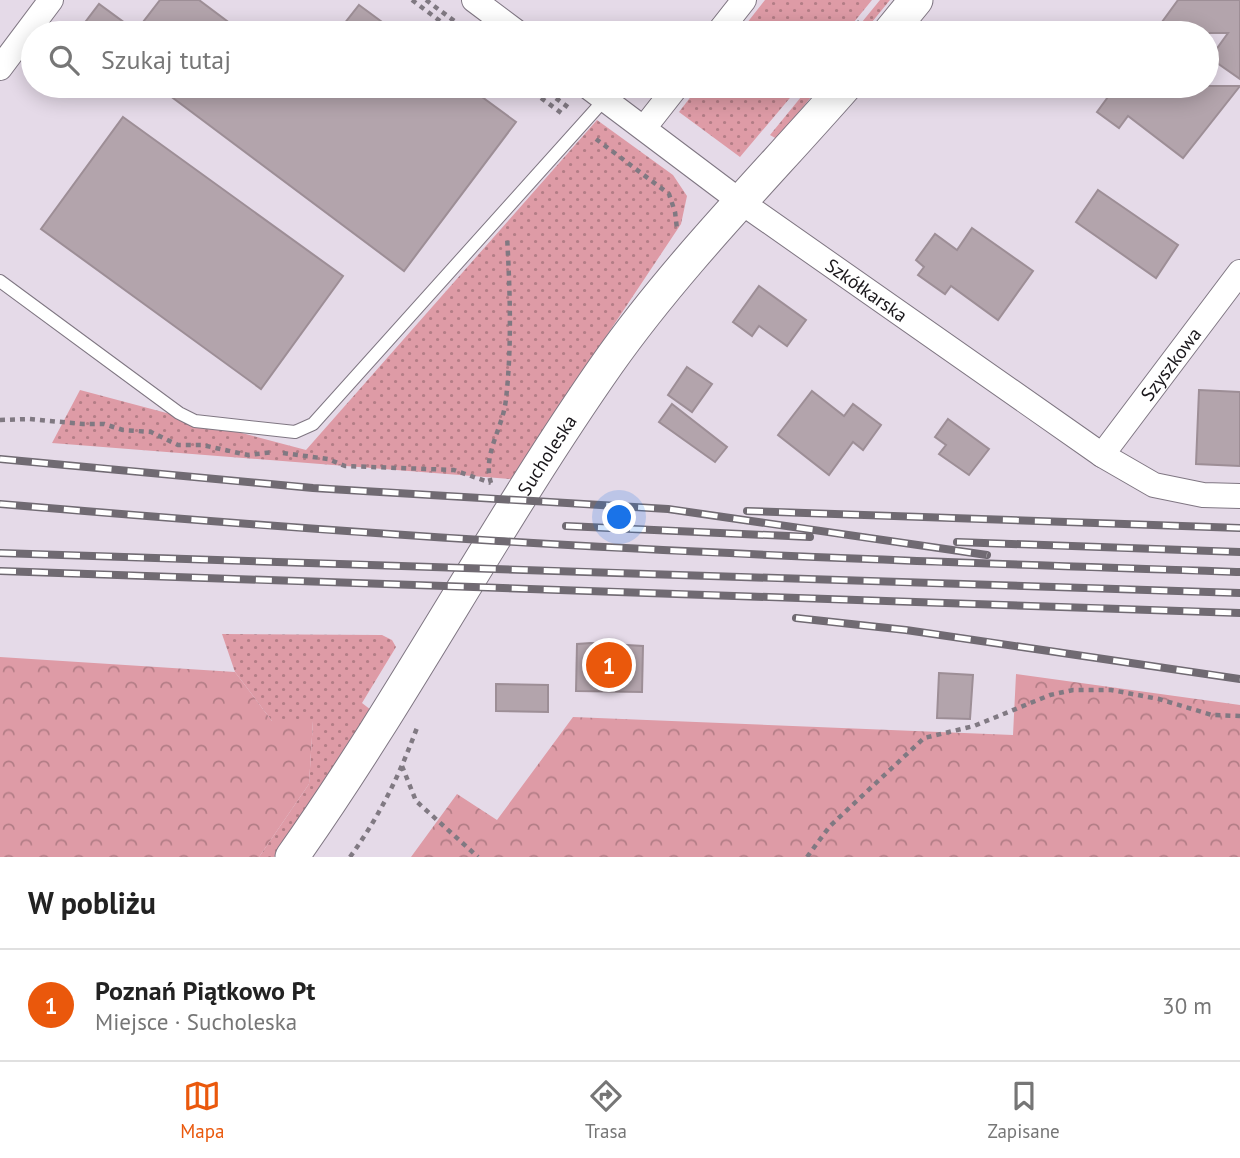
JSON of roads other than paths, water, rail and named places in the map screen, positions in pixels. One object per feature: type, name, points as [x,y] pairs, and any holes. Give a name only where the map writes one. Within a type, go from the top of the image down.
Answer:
[{"type":"street","points":[[35,21],[51,0]]},
{"type":"street","points":[[474,0],[502,21]]},
{"type":"street","points":[[727,21],[744,0]]},
{"type":"street","points":[[899,21],[916,0]]},
{"type":"street","points":[[0,68],[21,40]]},
{"type":"street","name":"Szkółkarska","points":[[603,98],[741,202],[1102,455],[1154,485],[1203,495],[1240,496]]},
{"type":"street","points":[[644,128],[668,98]]},
{"type":"street","name":"Sucholeska","points":[[292,857],[338,791],[562,432],[642,318],[834,98]]},
{"type":"street","name":"Szyszkowa","points":[[1102,455],[1240,272]]},
{"type":"lane","points":[[0,281],[178,413],[195,421],[295,432],[313,424],[501,215],[592,98]]},
{"type":"railway","points":[[0,459],[313,488],[668,509],[987,555]]},
{"type":"railway","points":[[0,504],[311,529],[591,546],[1240,572]]},
{"type":"railway","points":[[747,511],[1240,528]]},
{"type":"railway","points":[[566,526],[810,537]]},
{"type":"railway","points":[[957,542],[1240,552]]},
{"type":"railway","points":[[0,553],[1240,593]]},
{"type":"railway","points":[[0,571],[1240,613]]},
{"type":"railway","points":[[796,618],[906,630],[1240,679]]},
{"type":"place","name":"Poznań Piątkowo Pt","points":[[609,665]]}]
